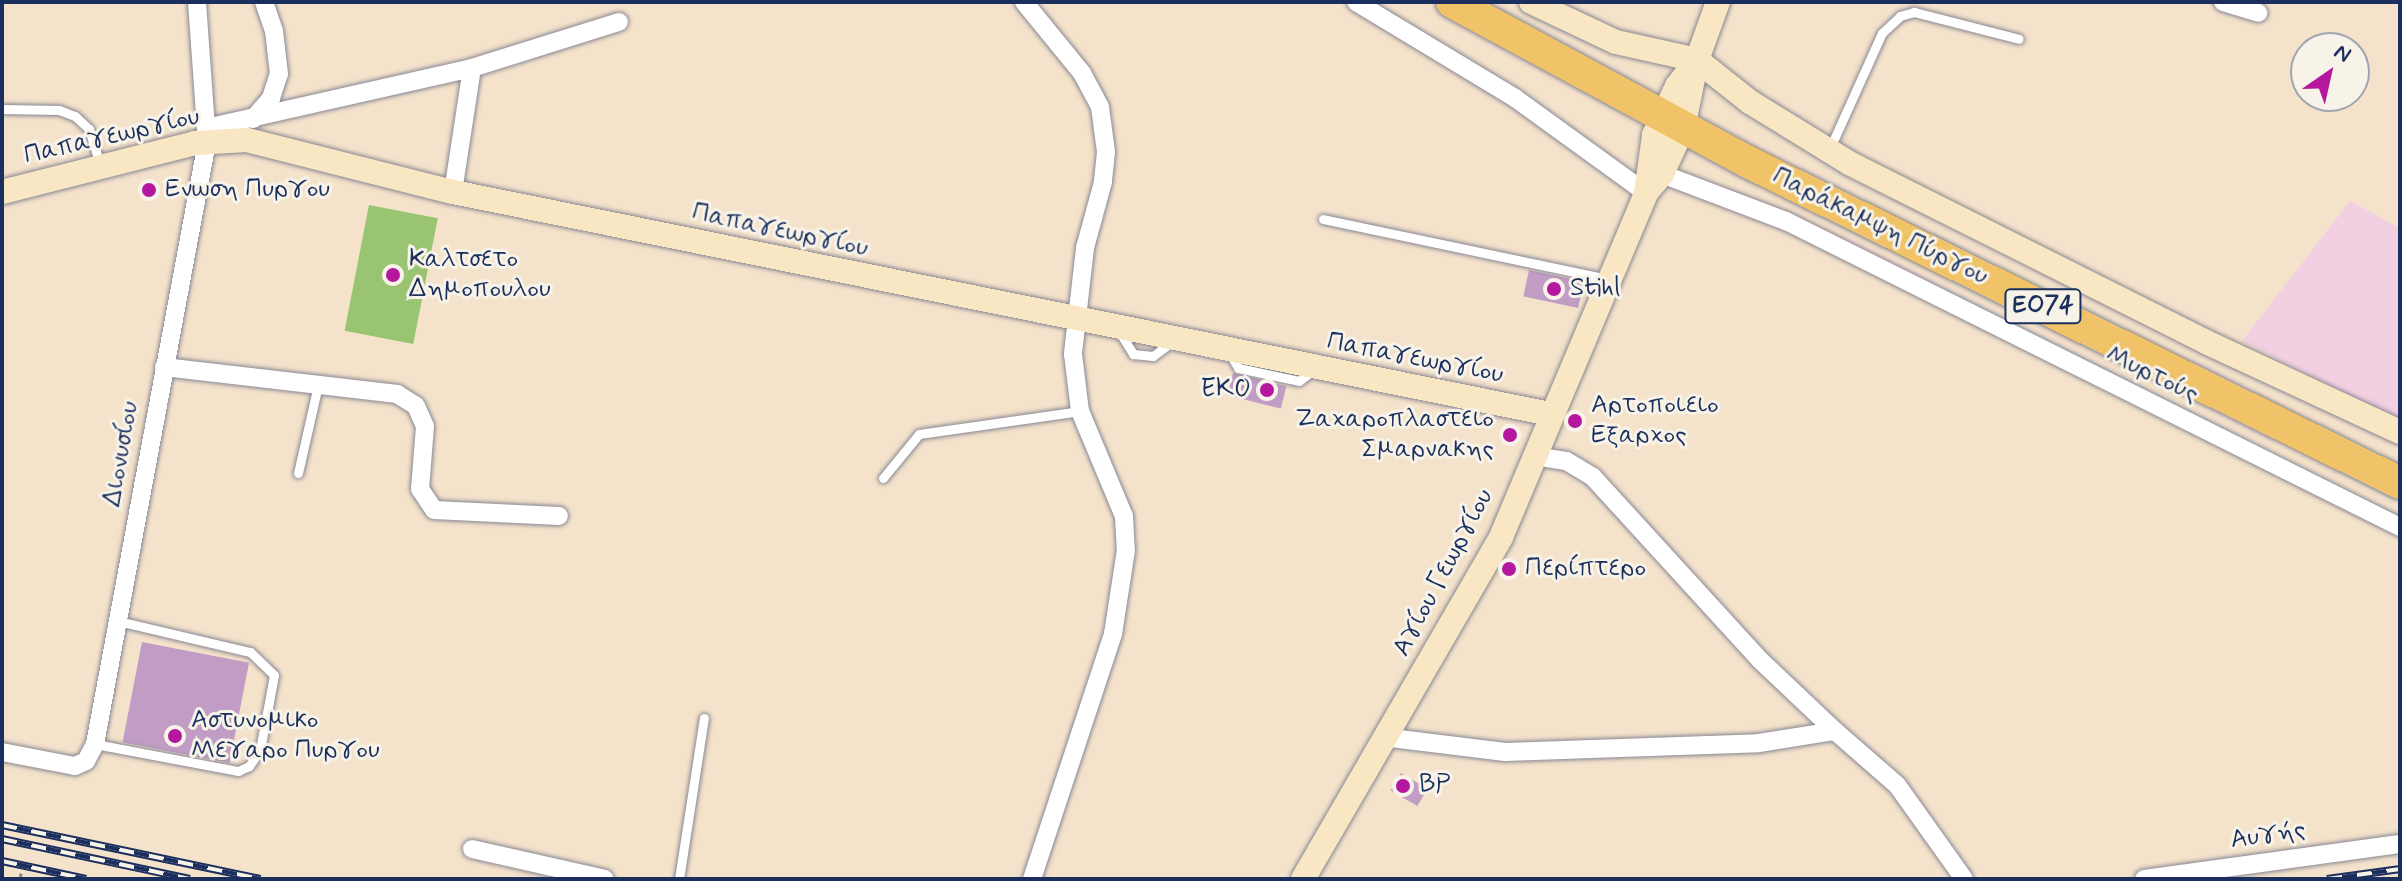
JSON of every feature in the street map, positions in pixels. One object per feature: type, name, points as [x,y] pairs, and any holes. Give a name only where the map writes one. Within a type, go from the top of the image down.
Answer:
[{"type":"highway","name":"Παράκαμψη Πύργου","points":[[1452,2],[1672,122],[2400,483]]},
{"type":"street","name":"Διονυσίου","points":[[95,744],[206,135],[197,2]]},
{"type":"street","points":[[253,119],[271,98],[279,74],[274,31],[264,2]]},
{"type":"street","points":[[1024,2],[1075,62],[1100,107],[1106,152],[1103,182],[1085,248],[1073,354],[1080,411],[1124,516],[1123,591],[1032,879]]},
{"type":"street","points":[[1356,2],[1515,98],[1646,193]]},
{"type":"street","points":[[1531,2],[1616,42],[1697,60],[1750,102],[1829,151],[2206,342],[2399,430]]},
{"type":"street","name":"Αγίου Γεωργίου","points":[[1646,193],[1662,174],[1672,122],[1718,2]]},
{"type":"street","points":[[2223,2],[2258,13]]},
{"type":"street","points":[[206,135],[253,119],[472,68],[619,22]]},
{"type":"street","points":[[453,192],[472,68]]},
{"type":"street","name":"Αγίου Γεωργίου","points":[[1303,879],[1501,537],[1550,414],[1611,280],[1646,193],[1649,153],[1672,122]]},
{"type":"street","name":"Παπαγεωργίου","points":[[2,192],[206,135],[247,140],[453,192],[1550,414]]},
{"type":"street","name":"Μυρτούς","points":[[1662,174],[1786,221],[2400,527]]},
{"type":"street","points":[[164,367],[397,394],[416,406],[425,426],[420,489],[434,510],[559,516]]},
{"type":"street","points":[[1534,456],[1566,461],[1593,477],[1760,660],[1897,785],[1964,879]]},
{"type":"street","points":[[1383,737],[1505,752],[1759,743],[1835,731]]},
{"type":"street","points":[[2,752],[75,766],[86,761],[95,744]]},
{"type":"street","name":"Αυγής","points":[[2144,879],[2400,844]]},
{"type":"street","points":[[472,849],[605,879]]},
{"type":"lane","points":[[1829,151],[1882,33],[1900,16],[1914,12],[2019,39]]},
{"type":"lane","points":[[2,109],[59,110],[75,116],[89,129],[100,164]]},
{"type":"lane","points":[[1323,219],[1611,280]]},
{"type":"lane","points":[[298,473],[318,385]]},
{"type":"lane","points":[[883,478],[919,434],[1080,411]]},
{"type":"lane","points":[[95,744],[238,771],[249,766],[260,750],[269,705],[274,675],[250,652],[118,621]]},
{"type":"lane","points":[[679,879],[704,718]]},
{"type":"path","points":[[20,879],[24,860]]},
{"type":"shaded area","points":[[2350,201],[2400,228],[2400,422],[2242,341]]},
{"type":"green space","name":"Καλτσετο Δημοπουλου","points":[[369,205],[438,218],[413,344],[345,331]]},
{"type":"building","name":"Stihl","points":[[1529,270],[1584,282],[1578,308],[1523,296]]},
{"type":"building","points":[[1233,373],[1286,386],[1281,409],[1227,395]]},
{"type":"building","name":"Περίπτερο","points":[[1506,558],[1520,566],[1512,580],[1498,572]]},
{"type":"building","points":[[142,642],[249,663],[230,763],[123,742]]},
{"type":"building","points":[[1401,773],[1428,789],[1417,806],[1391,790]]},
{"type":"railway","points":[[2,825],[260,879]]},
{"type":"railway","points":[[2,839],[190,879]]},
{"type":"railway","points":[[2,861],[86,879]]},
{"type":"railway","points":[[2327,879],[2400,869]]},
{"type":"place","name":"Ενωση Πυργου","points":[[149,190]]},
{"type":"place","name":"Καλτσετο Δημοπουλου","points":[[393,275]]},
{"type":"place","name":"Stihl","points":[[1554,289]]},
{"type":"place","name":"EKO","points":[[1267,390]]},
{"type":"place","name":"Αρτοποιειο Εξαρχος","points":[[1575,421]]},
{"type":"place","name":"Ζαχαροπλαστειο Σμαρνακης","points":[[1510,435]]},
{"type":"place","name":"Περίπτερο","points":[[1509,569]]},
{"type":"place","name":"Αστυνομικο Μεγαρο Πυργου","points":[[175,736]]},
{"type":"place","name":"BP","points":[[1403,786]]}]
